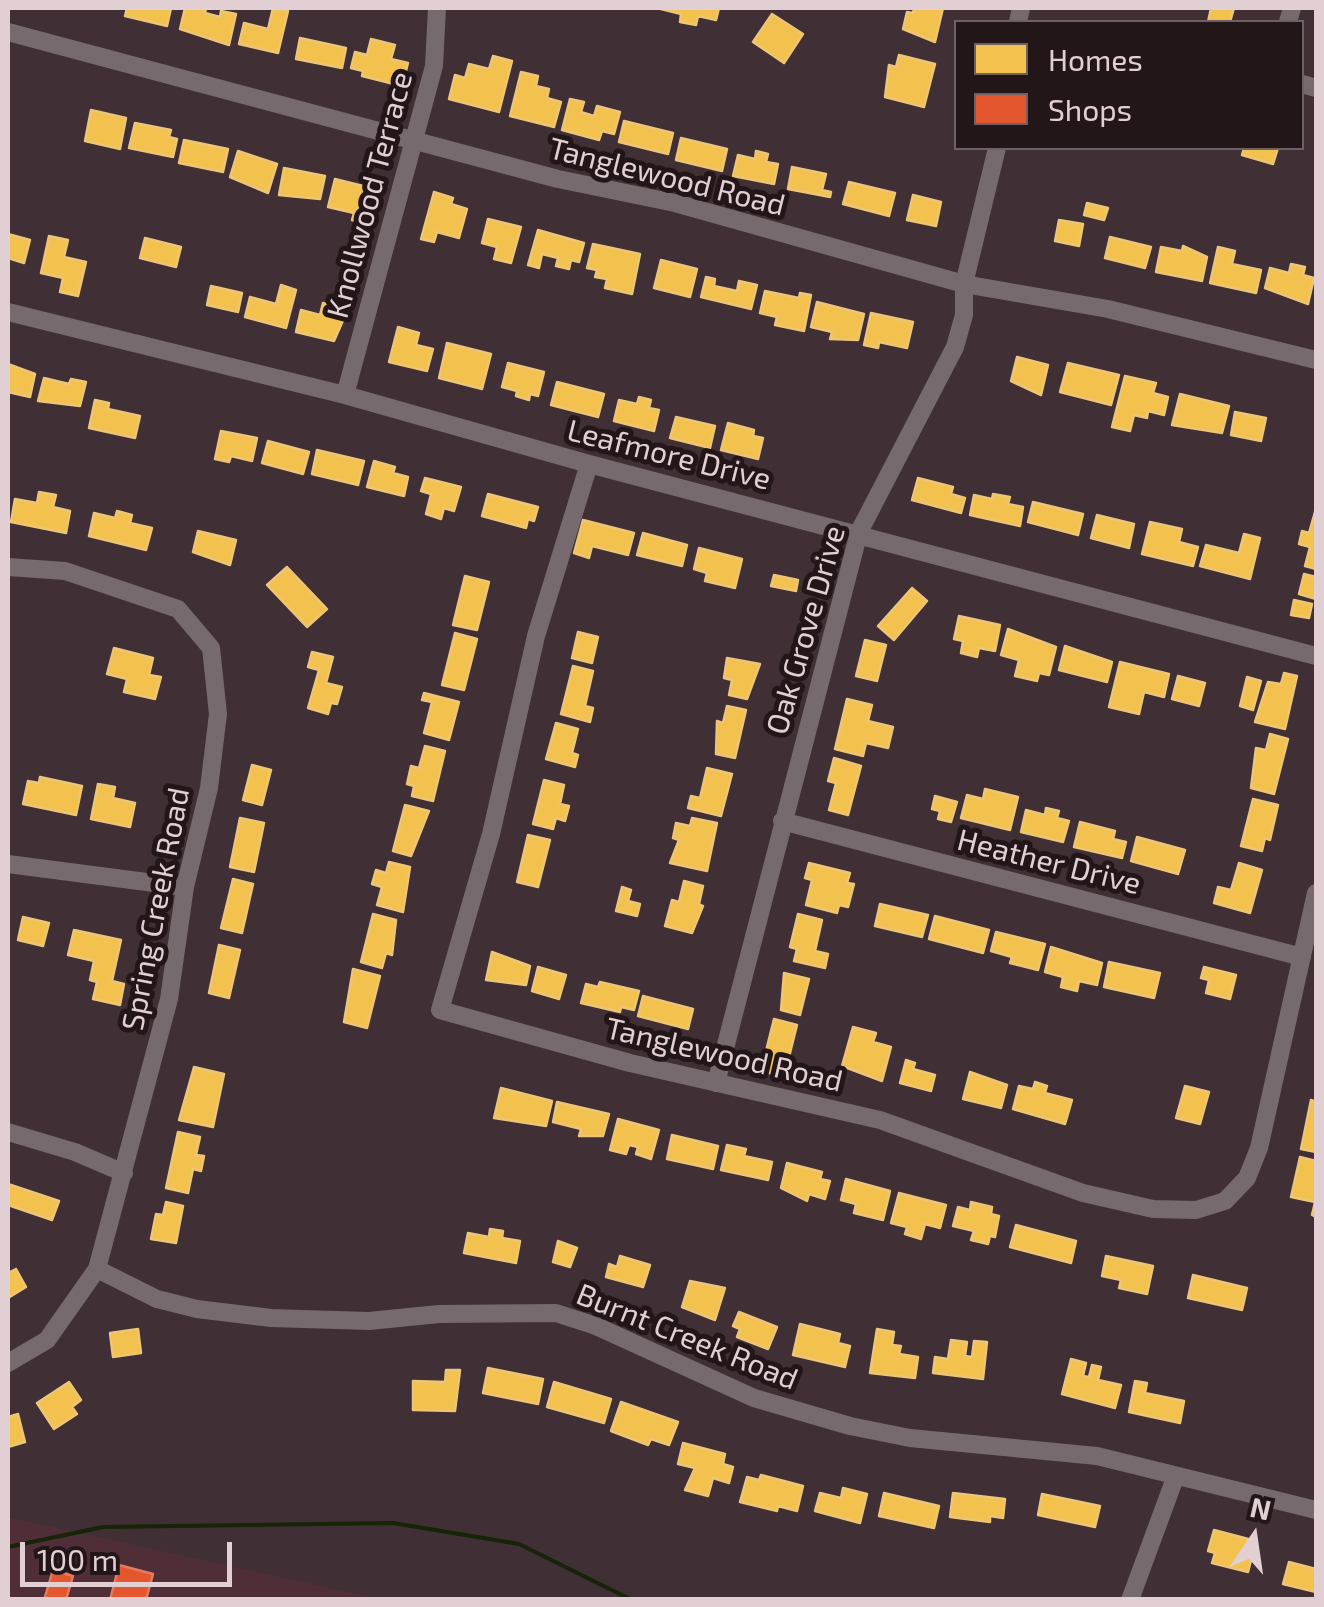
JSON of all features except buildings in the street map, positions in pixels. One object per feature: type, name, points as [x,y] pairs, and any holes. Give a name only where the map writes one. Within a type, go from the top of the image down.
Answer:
[{"type":"street","name":"Knollwood Terrace","points":[[345,395],[434,66],[438,8]]},
{"type":"street","name":"Tanglewood Road","points":[[8,32],[558,179],[675,203],[964,284],[1108,309],[1316,360]]},
{"type":"street","name":"Oak Grove Drive","points":[[716,1083],[859,532],[956,347],[964,315],[964,284],[996,150]]},
{"type":"street","name":"Leafmore Drive","points":[[8,312],[345,395],[588,464],[859,532],[1316,656]]},
{"type":"street","name":"Tanglewood Road","points":[[588,464],[536,636],[491,834],[440,1010],[716,1083],[880,1120],[1083,1193],[1153,1209],[1196,1210],[1225,1201],[1247,1178],[1259,1148],[1316,894]]},
{"type":"street","name":"Spring Creek Road","points":[[8,567],[65,572],[178,609],[211,648],[218,714],[209,788],[185,887],[168,999],[96,1269],[47,1340],[8,1363]]},
{"type":"street","name":"Heather Drive","points":[[782,821],[1302,958]]},
{"type":"street","points":[[8,864],[185,887]]},
{"type":"street","points":[[8,1132],[76,1152],[124,1173]]},
{"type":"street","name":"Burnt Creek Road","points":[[96,1269],[157,1298],[197,1309],[271,1318],[369,1320],[439,1314],[556,1313],[596,1326],[754,1398],[850,1426],[910,1438],[1097,1456],[1316,1510]]},
{"type":"street","points":[[1130,1600],[1176,1478]]},
{"type":"shaded area","points":[[8,1517],[380,1599],[8,1600]]},
{"type":"waterway","points":[[8,1547],[103,1527],[393,1523],[519,1544],[632,1600]]}]
